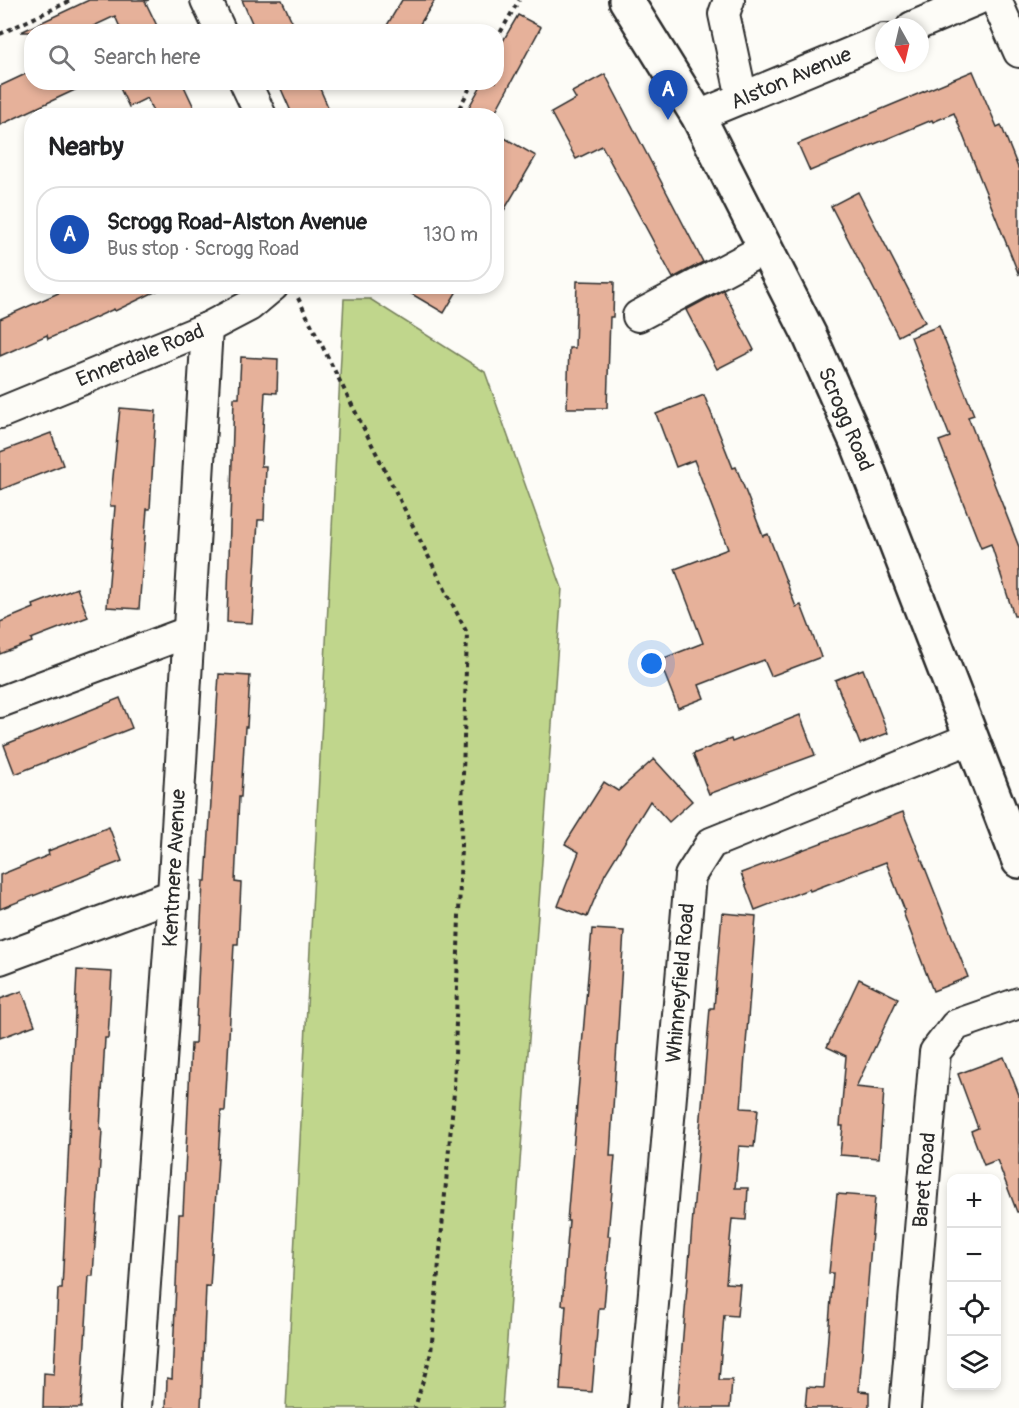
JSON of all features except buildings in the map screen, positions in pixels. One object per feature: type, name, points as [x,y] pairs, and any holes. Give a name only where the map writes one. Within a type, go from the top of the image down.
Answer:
[{"type":"street","points":[[206,0],[217,24]]},
{"type":"street","name":"Scrogg Road","points":[[626,0],[698,116],[809,334],[859,447],[1019,861]]},
{"type":"street","points":[[729,0],[724,14],[742,98]]},
{"type":"street","points":[[929,20],[976,0]]},
{"type":"street","points":[[996,0],[1019,52]]},
{"type":"street","name":"Alston Avenue","points":[[698,116],[875,43]]},
{"type":"street","points":[[249,90],[257,108]]},
{"type":"street","points":[[638,316],[766,248]]},
{"type":"street","name":"Ennerdale Road","points":[[0,413],[207,328],[249,306],[280,294]]},
{"type":"street","name":"Kentmere Avenue","points":[[136,1408],[173,895],[207,328]]},
{"type":"street","points":[[0,702],[188,632]]},
{"type":"street","name":"Whinneyfield Road","points":[[644,1408],[690,876],[711,843],[971,738]]},
{"type":"street","points":[[0,959],[173,895]]},
{"type":"street","name":"Baret Road","points":[[905,1408],[935,1052],[956,1025],[1019,1003]]},
{"type":"path","points":[[0,34],[72,0]]},
{"type":"path","points":[[504,26],[519,0]]},
{"type":"path","points":[[459,108],[469,90]]},
{"type":"path","points":[[286,294],[466,633],[454,1092],[431,1353],[415,1408]]},
{"type":"green space","points":[[344,299],[370,299],[485,372],[562,588],[502,1408],[286,1408]]},
{"type":"place","name":"Scrogg Road-Alston Avenue","points":[[668,120]]}]
